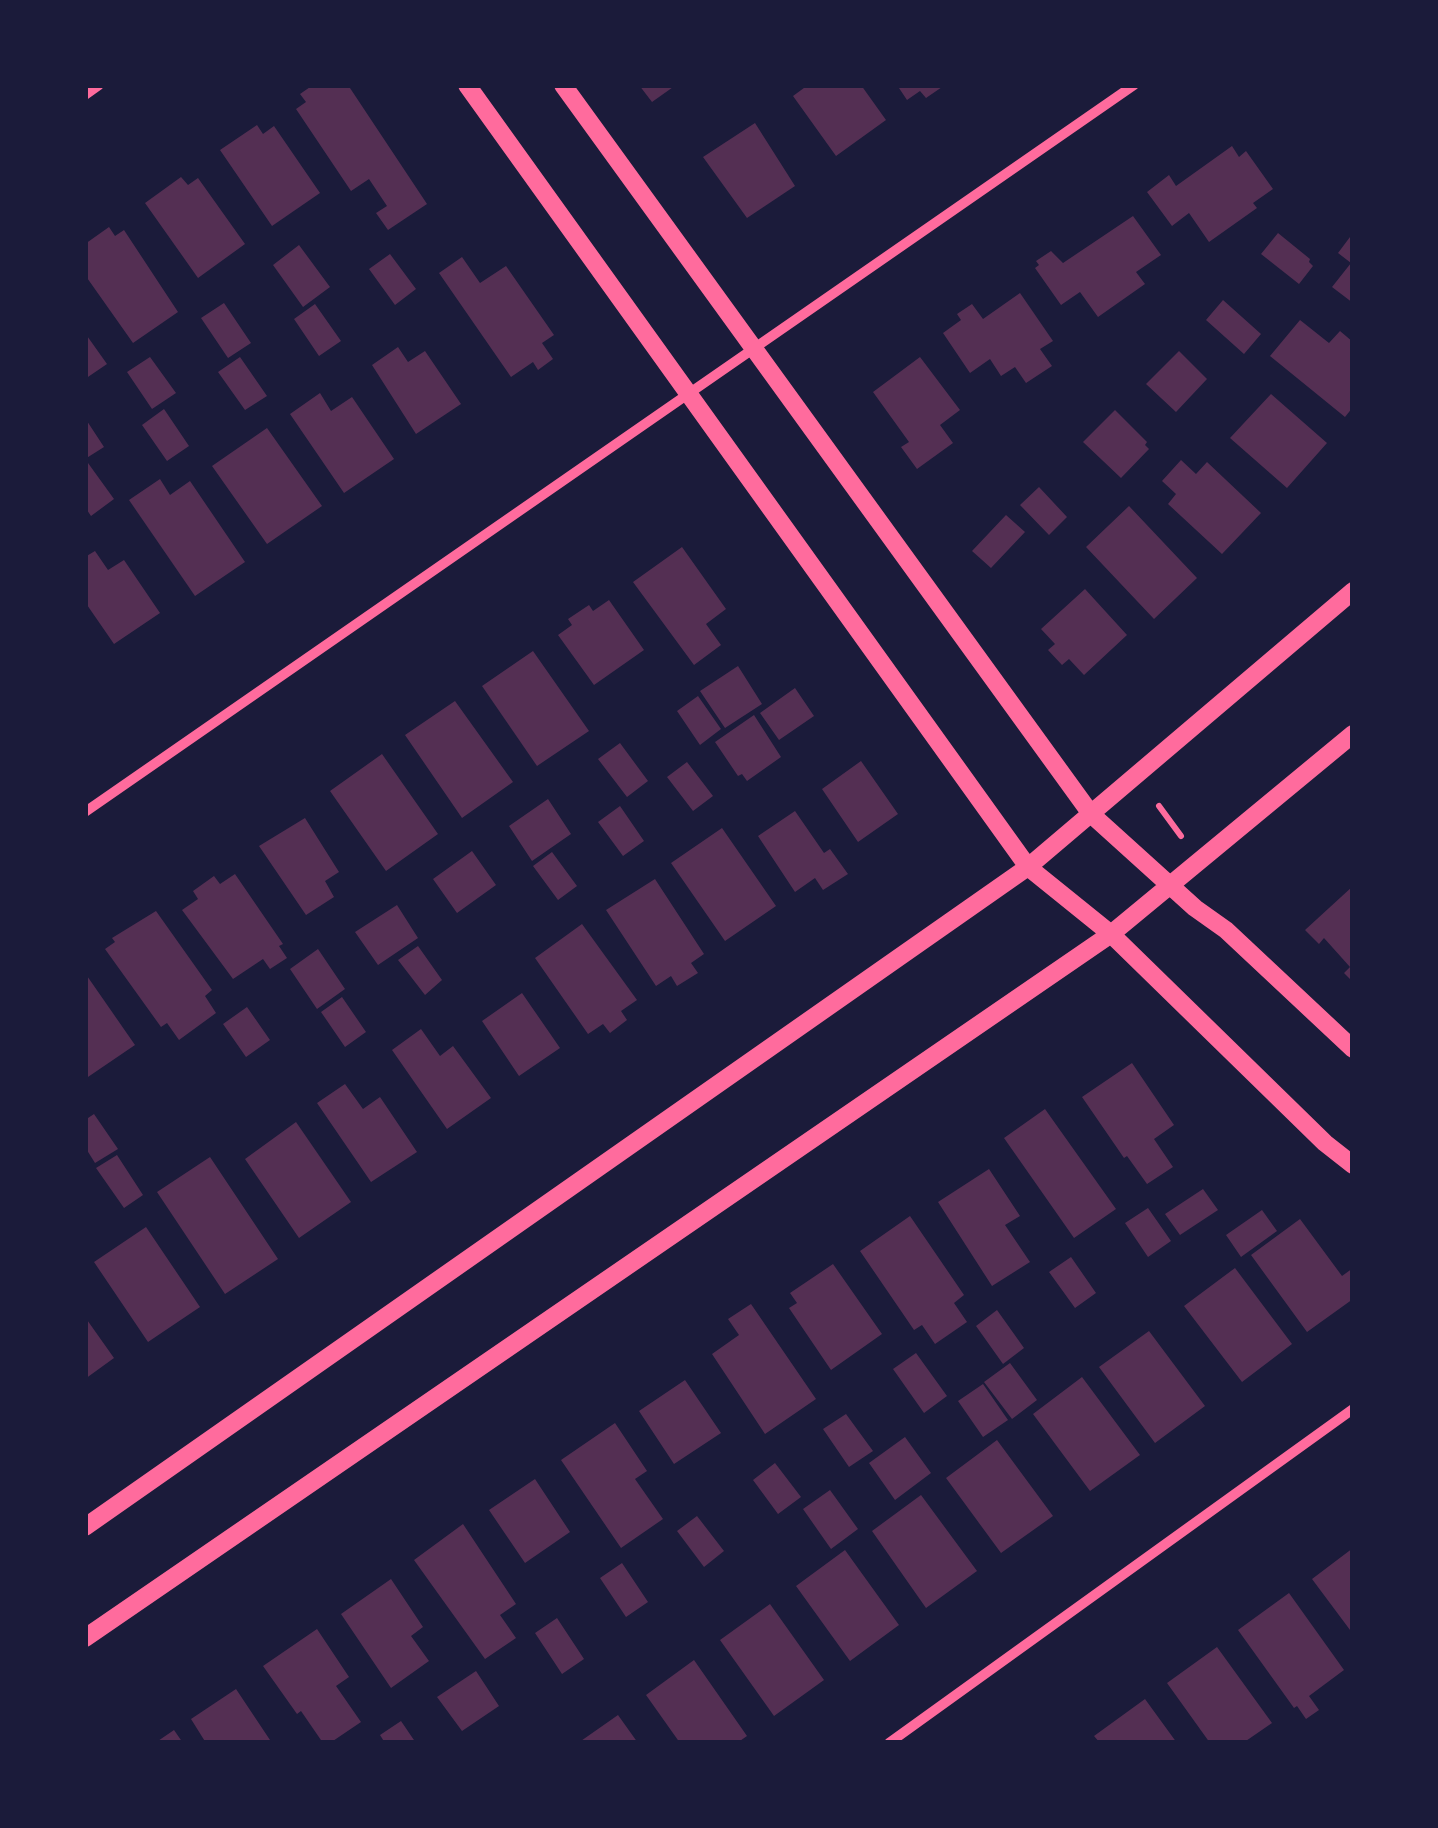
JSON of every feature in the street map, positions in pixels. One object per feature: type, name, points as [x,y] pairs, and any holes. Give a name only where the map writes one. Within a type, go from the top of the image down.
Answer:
[{"type":"street","points":[[85,95],[99,85]]},
{"type":"street","points":[[467,85],[1028,867],[1110,934],[1353,1165]]},
{"type":"street","points":[[562,85],[1091,814],[1169,886],[1226,930],[1353,1049]]},
{"type":"street","points":[[85,812],[1134,85]]},
{"type":"street","points":[[85,1527],[1028,867],[1353,591]]},
{"type":"street","points":[[85,1638],[1110,934],[1353,734]]},
{"type":"street","points":[[889,1743],[1353,1409]]},
{"type":"path","points":[[1159,806],[1185,840]]},
{"type":"building","points":[[313,85],[348,85],[427,204],[388,230],[376,213],[387,206],[369,179],[351,191],[296,109],[306,102],[300,94]]},
{"type":"building","points":[[639,85],[676,85],[652,102]]},
{"type":"building","points":[[808,85],[861,85],[886,120],[836,156],[793,96]]},
{"type":"building","points":[[897,85],[945,85],[926,98],[920,91],[907,100]]},
{"type":"building","points":[[755,123],[795,186],[747,218],[703,157]]},
{"type":"building","points":[[257,125],[263,134],[274,126],[320,193],[272,226],[220,150]]},
{"type":"building","points":[[1232,146],[1239,157],[1246,151],[1273,189],[1253,203],[1257,208],[1209,242],[1189,213],[1172,226],[1147,192],[1169,175],[1176,186]]},
{"type":"building","points":[[181,177],[188,185],[198,178],[245,244],[198,278],[145,203]]},
{"type":"building","points":[[1133,216],[1161,255],[1136,272],[1145,284],[1098,317],[1080,292],[1061,305],[1035,268],[1039,265],[1036,261],[1051,251],[1063,263]]},
{"type":"building","points":[[109,227],[115,236],[124,230],[178,312],[133,343],[85,275],[85,244]]},
{"type":"building","points":[[1278,233],[1310,259],[1313,266],[1299,284],[1261,254]]},
{"type":"building","points":[[1353,233],[1353,303],[1332,287],[1351,263],[1338,253]]},
{"type":"building","points":[[299,245],[330,287],[303,307],[273,265]]},
{"type":"building","points":[[390,254],[416,289],[395,305],[369,269]]},
{"type":"building","points":[[462,257],[480,283],[506,266],[554,335],[542,343],[553,359],[538,370],[533,362],[511,377],[439,273]]},
{"type":"building","points":[[1020,293],[1053,341],[1040,349],[1052,366],[1026,383],[1015,367],[1001,376],[990,359],[970,373],[943,333],[961,320],[957,314],[972,304],[983,319]]},
{"type":"building","points":[[1223,300],[1261,334],[1244,354],[1206,320]]},
{"type":"building","points":[[224,303],[251,343],[228,358],[201,318]]},
{"type":"building","points":[[315,304],[341,341],[319,356],[294,319]]},
{"type":"building","points":[[1300,320],[1329,343],[1340,331],[1353,342],[1353,407],[1345,417],[1270,356]]},
{"type":"building","points":[[85,333],[107,364],[85,379]]},
{"type":"building","points":[[398,347],[408,362],[425,351],[461,404],[416,434],[372,365]]},
{"type":"building","points":[[1179,351],[1207,379],[1176,412],[1146,384]]},
{"type":"building","points":[[150,357],[176,393],[152,409],[127,372]]},
{"type":"building","points":[[240,357],[267,396],[245,410],[218,372]]},
{"type":"building","points":[[920,357],[960,410],[940,425],[953,443],[917,469],[901,447],[909,442],[873,392]]},
{"type":"building","points":[[320,393],[331,411],[352,397],[394,459],[344,493],[290,414]]},
{"type":"building","points":[[1271,394],[1327,443],[1287,488],[1230,438]]},
{"type":"building","points":[[164,409],[189,446],[167,461],[142,425]]},
{"type":"building","points":[[1115,410],[1147,442],[1149,449],[1121,478],[1083,442]]},
{"type":"building","points":[[85,418],[104,447],[85,459]]},
{"type":"building","points":[[267,428],[322,506],[267,544],[212,466]]},
{"type":"building","points":[[1181,460],[1196,474],[1207,462],[1261,513],[1222,554],[1168,504],[1176,494],[1162,481]]},
{"type":"building","points":[[88,463],[114,499],[91,516],[85,507]]},
{"type":"building","points":[[160,479],[170,495],[190,481],[245,562],[195,596],[129,500]]},
{"type":"building","points":[[1039,487],[1067,517],[1049,535],[1020,505]]},
{"type":"building","points":[[1129,506],[1197,578],[1154,619],[1086,547]]},
{"type":"building","points":[[1006,515],[1025,532],[991,568],[972,551]]},
{"type":"building","points":[[682,547],[726,609],[706,624],[721,645],[694,665],[633,582]]},
{"type":"building","points":[[95,551],[108,570],[124,560],[160,613],[114,644],[85,602],[85,557]]},
{"type":"building","points":[[1085,589],[1127,635],[1084,675],[1069,659],[1062,665],[1048,650],[1055,644],[1041,629]]},
{"type":"building","points":[[609,600],[644,650],[594,685],[558,635],[572,625],[568,619],[589,605],[593,611]]},
{"type":"building","points":[[533,651],[589,731],[537,766],[482,686]]},
{"type":"building","points":[[738,666],[762,704],[725,728],[700,691]]},
{"type":"building","points":[[795,688],[814,716],[779,740],[760,713]]},
{"type":"building","points":[[698,696],[721,729],[700,745],[677,711]]},
{"type":"building","points":[[455,701],[513,782],[462,818],[405,735]]},
{"type":"building","points":[[754,715],[781,757],[747,781],[742,774],[738,776],[715,742]]},
{"type":"building","points":[[620,743],[648,781],[627,797],[598,759]]},
{"type":"building","points":[[382,754],[438,834],[386,871],[330,791]]},
{"type":"building","points":[[861,761],[898,814],[858,842],[822,789]]},
{"type":"building","points":[[687,762],[713,796],[693,811],[667,777]]},
{"type":"building","points":[[548,799],[571,834],[532,861],[509,826]]},
{"type":"building","points":[[620,806],[644,841],[623,856],[598,822]]},
{"type":"building","points":[[795,811],[824,853],[830,849],[848,874],[823,890],[815,878],[795,892],[758,836]]},
{"type":"building","points":[[305,818],[339,872],[325,881],[334,897],[306,915],[259,846]]},
{"type":"building","points":[[722,828],[776,906],[725,941],[671,863]]},
{"type":"building","points":[[472,851],[496,885],[457,913],[433,879]]},
{"type":"building","points":[[552,852],[577,886],[558,900],[533,866]]},
{"type":"building","points":[[235,874],[283,944],[279,946],[287,958],[270,969],[263,959],[233,979],[182,910],[198,899],[193,891],[214,876],[220,884]]},
{"type":"building","points":[[655,879],[704,954],[691,963],[698,973],[677,986],[671,976],[656,986],[606,910]]},
{"type":"building","points":[[1353,886],[1353,982],[1344,973],[1350,967],[1324,938],[1319,944],[1305,930]]},
{"type":"building","points":[[397,905],[418,938],[378,965],[355,932]]},
{"type":"building","points":[[156,911],[212,990],[205,996],[216,1013],[179,1040],[167,1023],[161,1027],[105,949],[115,942],[112,938]]},
{"type":"building","points":[[582,924],[637,1000],[621,1011],[627,1020],[610,1033],[603,1024],[588,1034],[535,958]]},
{"type":"building","points":[[418,946],[442,980],[425,995],[398,960]]},
{"type":"building","points":[[318,949],[345,989],[317,1009],[290,969]]},
{"type":"building","points":[[85,973],[135,1045],[85,1079]]},
{"type":"building","points":[[522,993],[560,1048],[519,1076],[482,1021]]},
{"type":"building","points":[[342,997],[366,1032],[345,1047],[321,1012]]},
{"type":"building","points":[[247,1007],[270,1040],[246,1057],[223,1024]]},
{"type":"building","points":[[421,1029],[440,1056],[453,1046],[491,1098],[447,1129],[392,1050]]},
{"type":"building","points":[[1132,1063],[1174,1125],[1154,1139],[1173,1167],[1147,1184],[1082,1097]]},
{"type":"building","points":[[345,1084],[363,1109],[380,1097],[417,1152],[371,1182],[317,1103]]},
{"type":"building","points":[[1045,1109],[1116,1209],[1074,1238],[1004,1138]]},
{"type":"building","points":[[94,1114],[118,1149],[95,1163],[85,1147],[85,1120]]},
{"type":"building","points":[[296,1122],[351,1202],[299,1238],[245,1159]]},
{"type":"building","points":[[117,1155],[143,1195],[124,1208],[96,1168]]},
{"type":"building","points":[[210,1157],[278,1259],[225,1294],[157,1192]]},
{"type":"building","points":[[989,1169],[1020,1216],[1005,1225],[1030,1262],[992,1286],[938,1202]]},
{"type":"building","points":[[1203,1189],[1218,1210],[1180,1235],[1165,1214]]},
{"type":"building","points":[[1148,1208],[1171,1241],[1148,1257],[1125,1223]]},
{"type":"building","points":[[1262,1210],[1277,1231],[1241,1257],[1226,1235]]},
{"type":"building","points":[[910,1216],[964,1295],[954,1303],[967,1322],[935,1344],[922,1325],[914,1330],[860,1251]]},
{"type":"building","points":[[1300,1219],[1342,1276],[1353,1268],[1353,1299],[1307,1332],[1251,1255]]},
{"type":"building","points":[[146,1227],[200,1307],[148,1342],[94,1262]]},
{"type":"building","points":[[1071,1257],[1096,1293],[1075,1308],[1049,1272]]},
{"type":"building","points":[[833,1264],[882,1334],[831,1370],[789,1308],[797,1303],[790,1293]]},
{"type":"building","points":[[1235,1268],[1292,1344],[1242,1382],[1184,1306]]},
{"type":"building","points":[[751,1304],[816,1399],[765,1434],[712,1354],[739,1335],[728,1319]]},
{"type":"building","points":[[997,1310],[1024,1348],[1003,1364],[976,1326]]},
{"type":"building","points":[[85,1317],[114,1358],[85,1379]]},
{"type":"building","points":[[1149,1331],[1205,1406],[1155,1443],[1099,1367]]},
{"type":"building","points":[[916,1353],[947,1396],[924,1413],[893,1369]]},
{"type":"building","points":[[1010,1363],[1037,1400],[1012,1419],[984,1382]]},
{"type":"building","points":[[1082,1377],[1140,1455],[1090,1491],[1033,1414]]},
{"type":"building","points":[[685,1380],[721,1433],[674,1464],[639,1411]]},
{"type":"building","points":[[983,1384],[1008,1420],[983,1437],[958,1401]]},
{"type":"building","points":[[846,1414],[873,1451],[849,1467],[823,1429]]},
{"type":"building","points":[[615,1423],[647,1471],[635,1479],[663,1519],[621,1548],[561,1460]]},
{"type":"building","points":[[905,1437],[931,1473],[895,1500],[869,1463]]},
{"type":"building","points":[[997,1440],[1053,1516],[1001,1553],[946,1478]]},
{"type":"building","points":[[775,1463],[801,1497],[778,1514],[753,1480]]},
{"type":"building","points":[[535,1479],[570,1532],[525,1563],[489,1510]]},
{"type":"building","points":[[830,1490],[858,1529],[831,1549],[803,1509]]},
{"type":"building","points":[[921,1495],[977,1571],[926,1608],[872,1531]]},
{"type":"building","points":[[697,1516],[724,1551],[704,1567],[677,1531]]},
{"type":"building","points":[[463,1524],[516,1604],[500,1615],[516,1638],[485,1659],[414,1560]]},
{"type":"building","points":[[1353,1548],[1353,1634],[1312,1579]]},
{"type":"building","points":[[845,1550],[899,1625],[850,1661],[796,1586]]},
{"type":"building","points":[[622,1563],[648,1602],[626,1617],[600,1578]]},
{"type":"building","points":[[391,1579],[423,1627],[411,1636],[429,1661],[391,1688],[341,1614]]},
{"type":"building","points":[[1289,1593],[1344,1670],[1309,1696],[1319,1710],[1306,1719],[1238,1630]]},
{"type":"building","points":[[770,1604],[824,1680],[774,1716],[720,1640]]},
{"type":"building","points":[[557,1618],[584,1659],[562,1674],[535,1633]]},
{"type":"building","points":[[317,1629],[349,1677],[336,1686],[361,1722],[330,1743],[323,1743],[301,1711],[297,1714],[263,1666]]},
{"type":"building","points":[[1217,1647],[1272,1723],[1243,1743],[1210,1743],[1167,1683]]},
{"type":"building","points":[[694,1660],[747,1736],[737,1743],[680,1743],[646,1695]]},
{"type":"building","points":[[476,1671],[499,1706],[462,1731],[437,1697]]},
{"type":"building","points":[[236,1689],[272,1743],[206,1743],[191,1719]]},
{"type":"building","points":[[1145,1699],[1177,1743],[1100,1743],[1094,1736]]},
{"type":"building","points":[[618,1715],[638,1743],[578,1743]]},
{"type":"building","points":[[401,1721],[416,1743],[385,1743],[380,1735]]},
{"type":"building","points":[[174,1730],[183,1743],[155,1743]]}]
